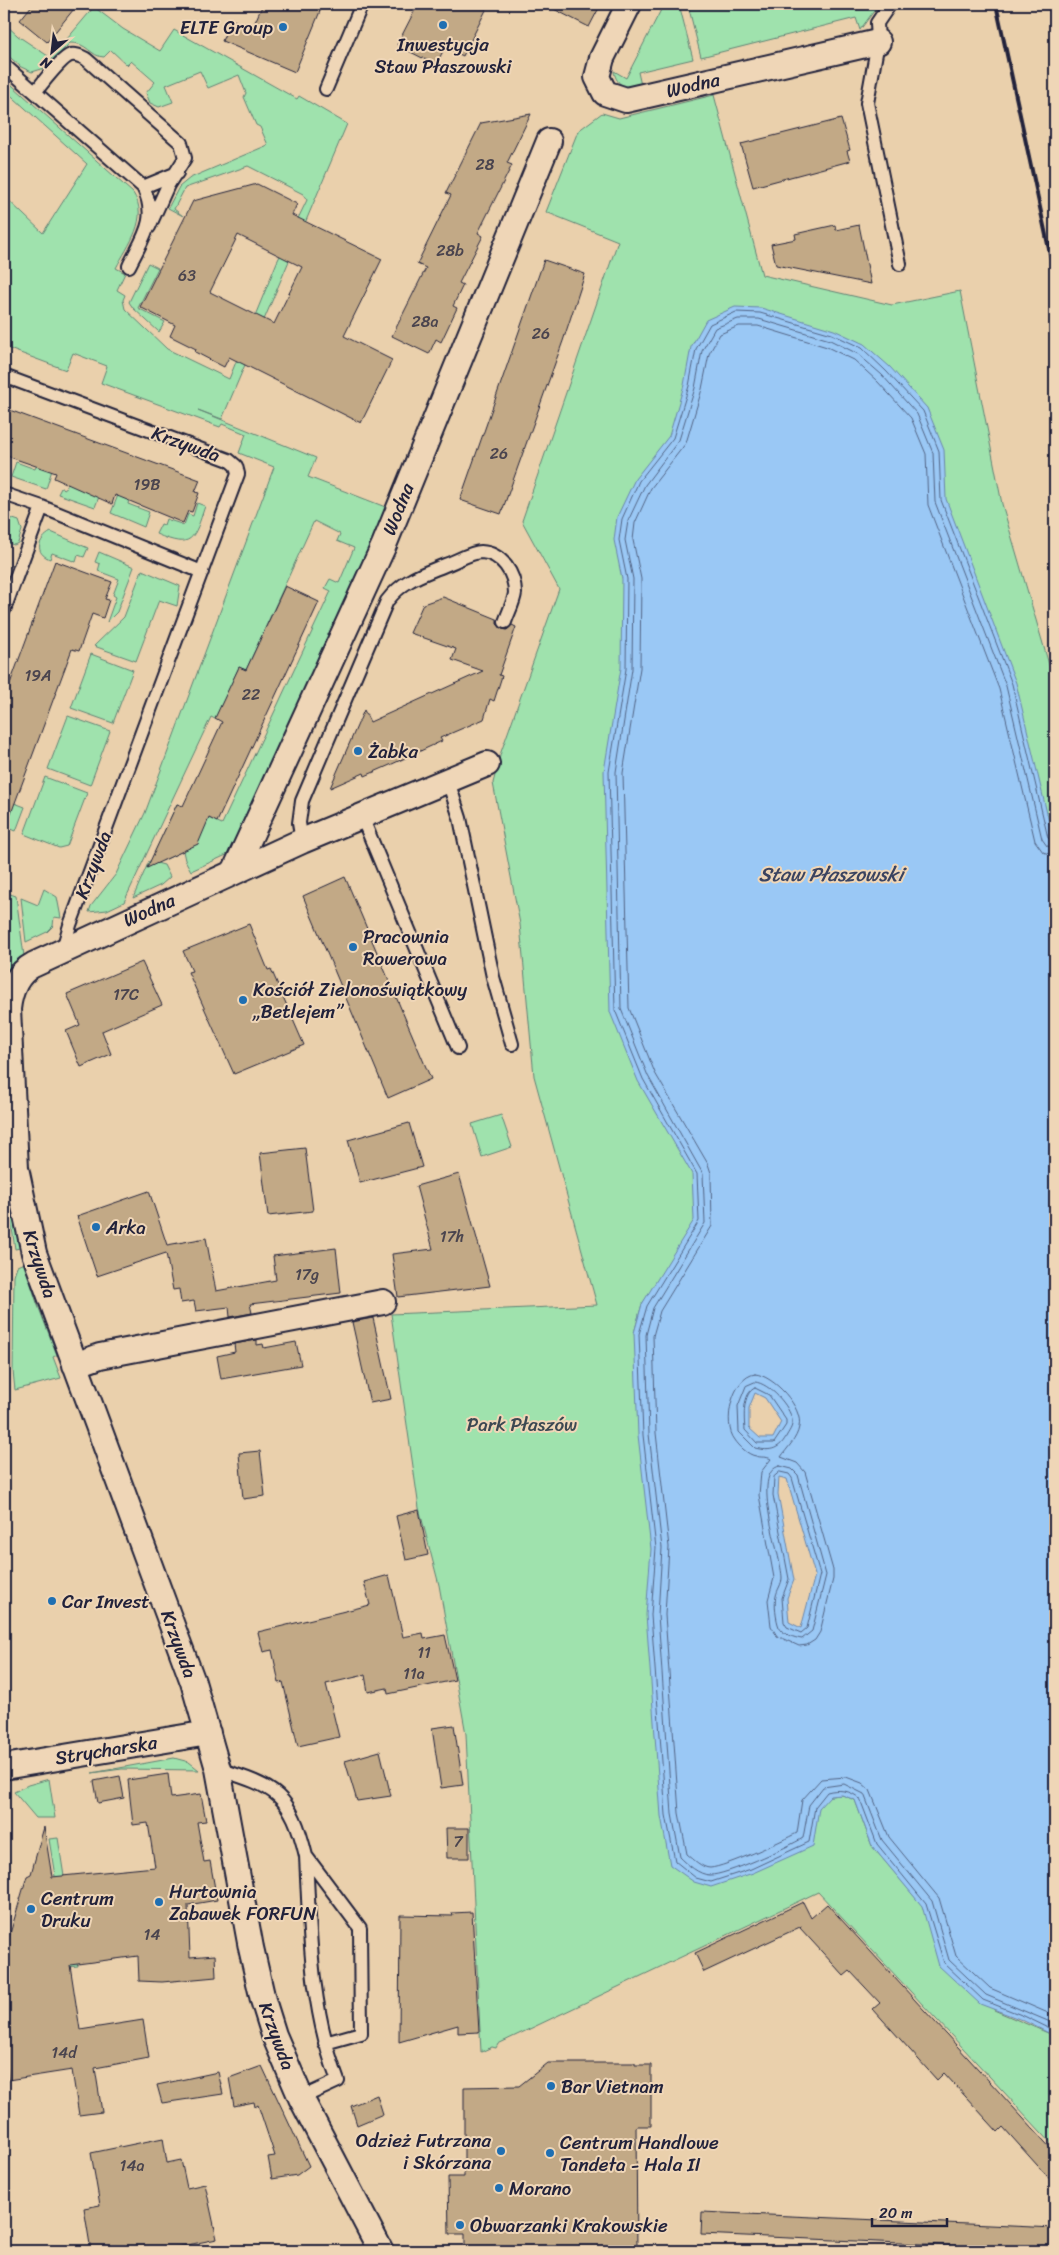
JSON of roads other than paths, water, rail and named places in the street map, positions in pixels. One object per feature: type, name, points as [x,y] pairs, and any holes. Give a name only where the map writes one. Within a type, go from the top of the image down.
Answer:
[{"type":"street","name":"Wodna","points":[[629,4],[602,58],[597,77],[605,93],[626,100],[878,42]]},
{"type":"street","name":"Wodna","points":[[234,872],[384,545],[445,390],[549,141]]},
{"type":"street","name":"Wodna","points":[[63,949],[302,841],[362,818],[486,764]]},
{"type":"street","name":"Krzywda","points":[[63,949],[28,968],[20,976],[13,986],[8,1009],[16,1168],[34,1253],[193,1682],[218,1769],[251,1948],[263,2000],[287,2067],[381,2251]]},
{"type":"street","points":[[75,1365],[100,1356],[383,1302]]},
{"type":"street","name":"Strycharska","points":[[4,1767],[208,1733]]},
{"type":"lane","points":[[326,89],[362,4]]},
{"type":"lane","points":[[890,4],[877,23],[878,42],[867,103],[900,264]]},
{"type":"lane","points":[[35,92],[65,59],[71,55],[86,59],[182,143],[185,158],[168,185],[129,266]]},
{"type":"lane","points":[[4,65],[143,187],[149,199],[151,215],[149,227]]},
{"type":"lane","points":[[143,187],[177,172]]},
{"type":"lane","name":"Krzywda","points":[[4,376],[229,460],[236,466],[236,483],[70,925],[63,949]]},
{"type":"lane","points":[[4,494],[42,507],[202,572]]},
{"type":"lane","points":[[4,610],[42,507]]},
{"type":"lane","points":[[302,841],[299,823],[302,801],[387,601],[398,587],[412,578],[480,552],[495,555],[507,565],[514,580],[515,595],[505,622]]},
{"type":"lane","points":[[448,781],[460,818],[493,977],[512,1044]]},
{"type":"lane","points":[[362,818],[458,1048]]},
{"type":"lane","points":[[218,1769],[249,1779],[278,1794],[294,1817],[306,1856],[313,1987],[325,2043],[338,2080],[302,2098]]},
{"type":"lane","points":[[306,1856],[360,1928],[361,2033],[325,2043]]},
{"type":"water","name":"Staw Płaszowski","points":[[735,307],[761,308],[834,330],[864,344],[890,367],[927,408],[944,450],[946,499],[1016,683],[1055,847],[1055,2036],[1022,2020],[980,2004],[939,1966],[922,1906],[872,1846],[855,1800],[842,1795],[830,1796],[819,1808],[813,1846],[753,1873],[711,1887],[694,1882],[670,1865],[661,1816],[646,1615],[651,1549],[638,1435],[634,1333],[642,1304],[694,1220],[692,1174],[638,1081],[610,1012],[604,771],[621,668],[622,579],[614,540],[617,517],[635,479],[669,436],[684,385],[691,347],[706,320]],"holes":[[[755,1393],[765,1398],[781,1422],[773,1438],[760,1438],[749,1428],[749,1408]],[[779,1477],[787,1479],[815,1575],[801,1628],[789,1622],[787,1598],[794,1580],[778,1494]]]},
{"type":"railway","points":[[996,4],[1055,277]]},
{"type":"railway","points":[[1054,4],[1055,8]]},
{"type":"place","name":"Inwestycja Staw Płaszowski","points":[[443,25]]},
{"type":"place","name":"ELTE Group","points":[[283,27]]},
{"type":"place","name":"Żabka","points":[[358,751]]},
{"type":"place","name":"Pracownia Rowerowa","points":[[353,947]]},
{"type":"place","name":"Kościół Zielonoświątkowy „Betlejem”","points":[[243,1000]]},
{"type":"place","name":"Arka","points":[[96,1227]]},
{"type":"place","name":"Car Invest","points":[[52,1601]]},
{"type":"place","name":"Hurtownia Zabawek FORFUN","points":[[159,1902]]},
{"type":"place","name":"Centrum Druku","points":[[31,1909]]},
{"type":"place","name":"Bar Vietnam","points":[[551,2086]]},
{"type":"place","name":"Odzież Futrzana i Skórzana","points":[[501,2151]]},
{"type":"place","name":"Centrum Handlowe Tandeta - Hala II","points":[[550,2153]]},
{"type":"place","name":"Morano","points":[[499,2188]]},
{"type":"place","name":"Obwarzanki Krakowskie","points":[[460,2225]]},
{"type":"park label","name":"Park Płaszów","points":[[522,1424]]}]
